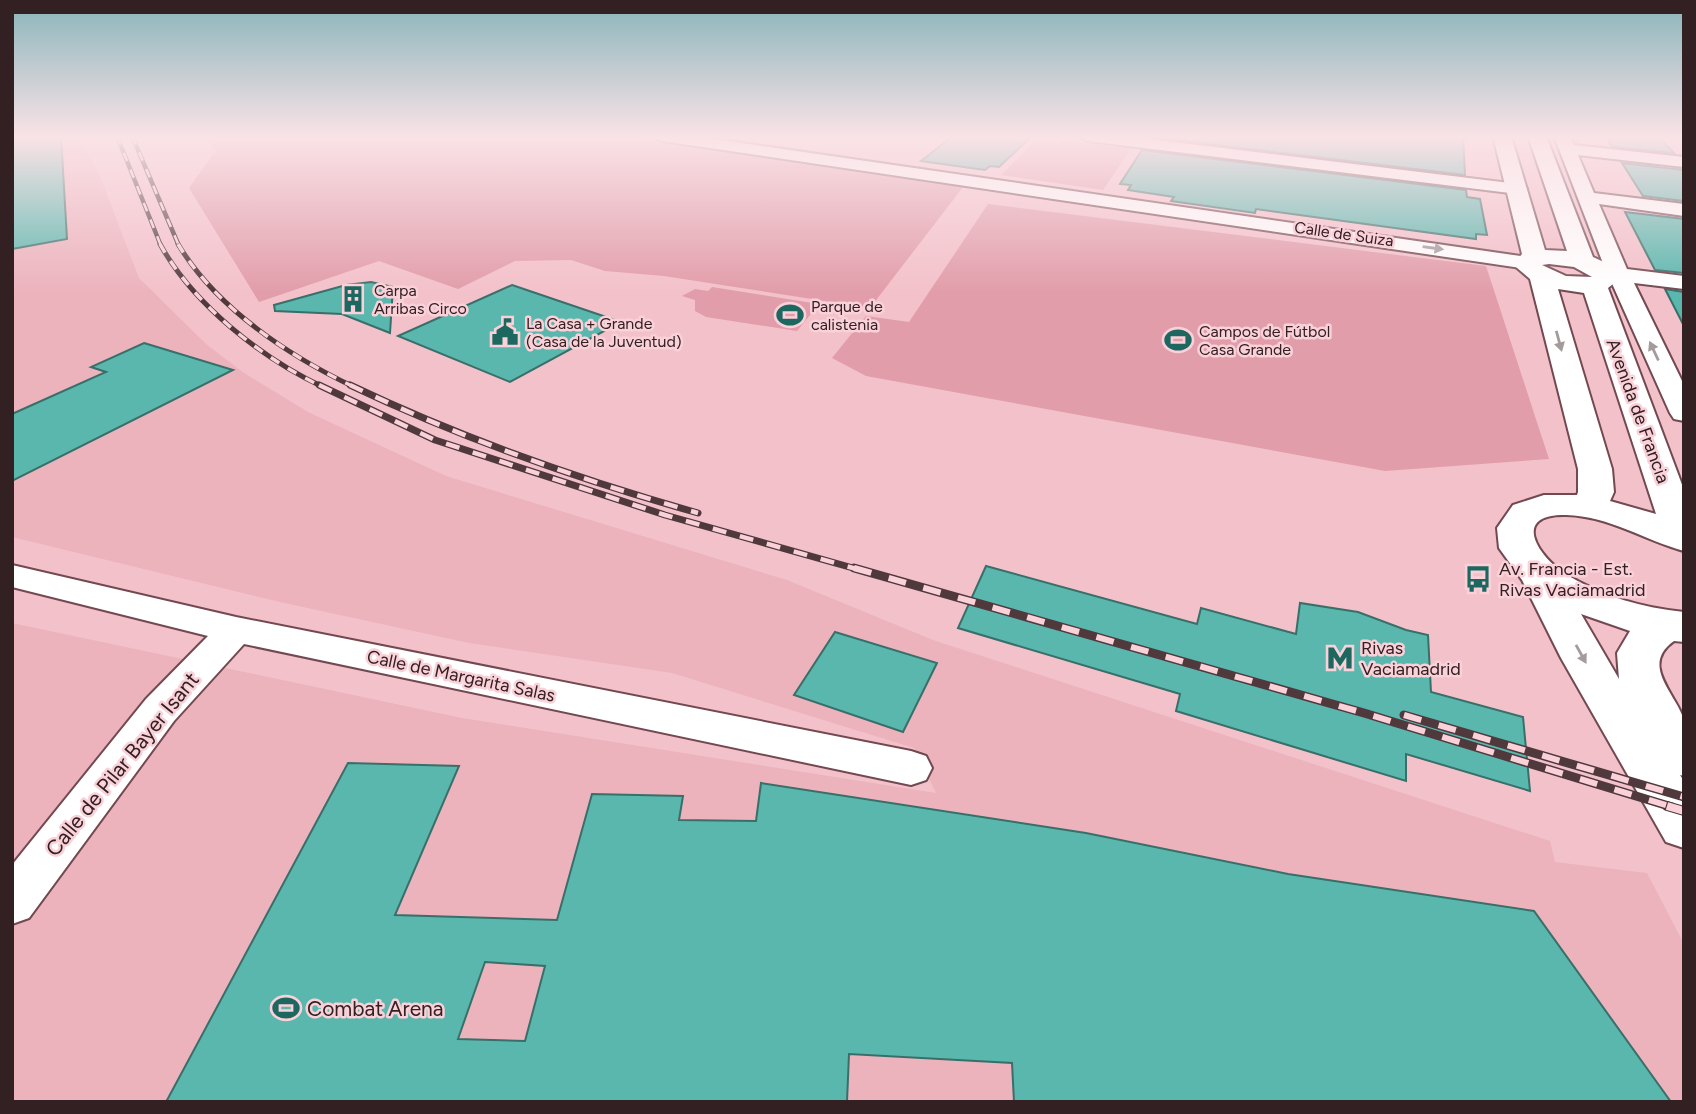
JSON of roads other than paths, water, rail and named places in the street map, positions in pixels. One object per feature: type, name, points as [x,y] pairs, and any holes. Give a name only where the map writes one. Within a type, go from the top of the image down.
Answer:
[{"type":"street","name":"Calle de Suiza","points":[[1040,188],[1534,265]]},
{"type":"street","points":[[1509,188],[1517,189],[1534,265],[1595,469],[1596,492],[1589,507]]},
{"type":"street","name":"Avenida de Francia","points":[[1561,188],[1599,273],[1683,538]]},
{"type":"street","points":[[1582,188],[1599,273],[1684,412]]},
{"type":"street","points":[[1586,197],[1684,210]]},
{"type":"street","points":[[1534,265],[1557,257],[1599,273],[1684,283]]},
{"type":"street","points":[[1674,627],[1630,619],[1594,606],[1562,590],[1524,558],[1517,545],[1516,527],[1521,518],[1544,507],[1589,507],[1636,518],[1683,538]]},
{"type":"street","points":[[1538,572],[1583,658],[1684,826]]},
{"type":"street","name":"Calle de Margarita Salas","points":[[12,576],[236,630],[911,768]]},
{"type":"street","points":[[1674,627],[1647,636],[1637,655],[1638,678],[1676,732]]},
{"type":"street","name":"Calle de Pilar Bayer Isant","points":[[12,902],[160,710],[236,630]]},
{"type":"railway","points":[[138,188],[161,245]]},
{"type":"railway","points":[[154,188],[178,245]]},
{"type":"railway","points":[[161,245],[191,288],[231,327],[276,361],[321,386]]},
{"type":"railway","points":[[178,245],[212,289],[256,328],[304,361],[354,387]]},
{"type":"railway","points":[[350,385],[392,405],[521,457],[698,513]]},
{"type":"railway","points":[[321,386],[435,440],[665,515],[860,570]]},
{"type":"railway","points":[[854,568],[1364,713],[1672,807]]},
{"type":"railway","points":[[1404,715],[1684,797]]},
{"type":"railway","points":[[1667,806],[1684,811]]},
{"type":"place","name":"Carpa Arribas Circo","points":[[353,299]]},
{"type":"place","name":"Parque de calistenia","points":[[790,315]]},
{"type":"place","name":"La Casa + Grande (Casa de la Juventud)","points":[[505,332]]},
{"type":"place","name":"Campos de Fútbol Casa Grande","points":[[1178,340]]},
{"type":"place","name":"Av. Francia - Est. Rivas Vaciamadrid","points":[[1478,579]]},
{"type":"place","name":"Rivas Vaciamadrid","points":[[1340,658]]},
{"type":"place","name":"Combat Arena","points":[[286,1008]]}]
